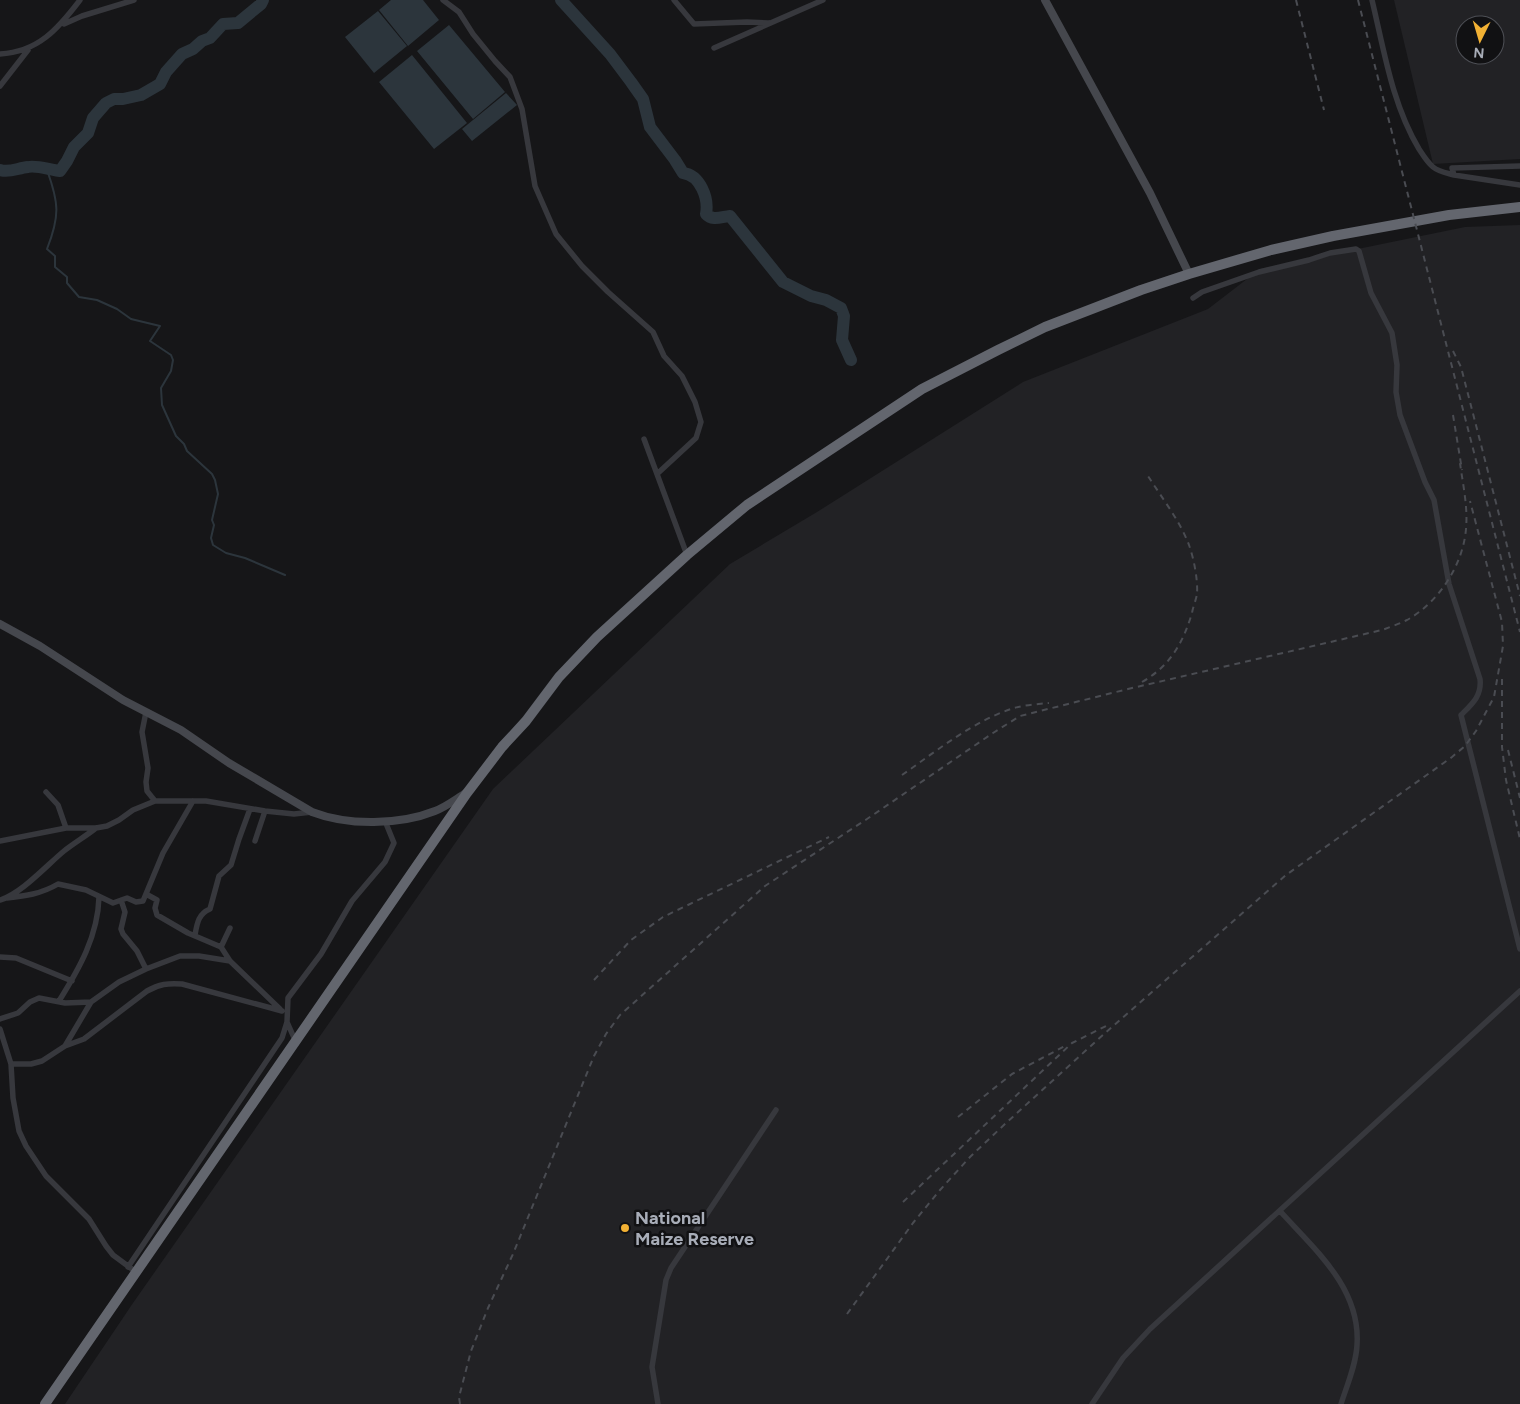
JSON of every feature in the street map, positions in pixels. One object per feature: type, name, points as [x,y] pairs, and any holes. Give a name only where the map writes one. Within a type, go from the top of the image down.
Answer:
[{"type":"highway","points":[[45,1404],[132,1270],[467,793],[502,748],[526,721],[560,677],[597,637],[687,555],[746,505],[922,389],[1045,328],[1134,293],[1189,274],[1271,250],[1333,236],[1449,215],[1520,207]]},
{"type":"street","points":[[62,25],[80,0]]},
{"type":"street","points":[[0,54],[17,53],[44,39],[62,25],[82,16],[134,0]]},
{"type":"street","points":[[443,0],[459,12],[473,34],[495,62],[510,77],[522,108],[535,186],[556,234],[582,266],[653,332],[664,356],[682,376],[695,402],[701,422],[696,438],[658,474]]},
{"type":"street","points":[[674,0],[694,24],[769,23]]},
{"type":"street","points":[[714,48],[823,0]]},
{"type":"street","points":[[1045,0],[1150,193],[1189,274]]},
{"type":"street","points":[[1372,0],[1395,96],[1410,134],[1426,160],[1441,172],[1520,185]]},
{"type":"street","points":[[0,86],[29,48]]},
{"type":"street","points":[[1454,175],[1452,168],[1520,166]]},
{"type":"street","points":[[1193,298],[1202,292],[1259,272],[1330,253],[1356,249],[1359,251],[1371,292],[1392,333],[1398,365],[1396,392],[1400,415],[1425,482],[1434,500],[1449,584],[1480,679],[1479,695],[1460,715],[1520,949]]},
{"type":"street","points":[[644,438],[687,555]]},
{"type":"street","points":[[0,624],[40,646],[123,700],[181,730],[229,763],[312,812],[326,818],[347,821],[385,821],[436,811],[467,793]]},
{"type":"street","points":[[146,712],[142,732],[148,768],[146,782],[147,791],[155,801]]},
{"type":"street","points":[[46,792],[58,805],[66,828]]},
{"type":"street","points":[[7,898],[56,860],[64,851],[96,828],[119,820],[133,810],[155,801],[206,801],[250,810],[294,814],[312,812]]},
{"type":"street","points":[[0,900],[32,895],[48,890],[58,884],[86,890],[113,903],[128,898],[136,902],[143,901],[163,853],[193,801]]},
{"type":"street","points":[[195,935],[199,916],[210,909],[219,876],[231,864],[250,810]]},
{"type":"street","points":[[254,841],[264,811]]},
{"type":"street","points":[[0,1029],[11,1064],[19,1131],[26,1146],[46,1176],[89,1219],[113,1255],[132,1270],[282,1038],[287,1022],[288,998],[321,954],[352,901],[385,862],[394,843],[385,821]]},
{"type":"street","points":[[0,841],[66,828],[96,828]]},
{"type":"street","points":[[146,894],[158,900],[154,908],[157,915],[221,947],[230,961],[282,1011],[295,1040]]},
{"type":"street","points":[[59,1001],[88,950],[99,908],[99,897]]},
{"type":"street","points":[[121,900],[125,912],[121,929],[137,951],[146,969]]},
{"type":"street","points":[[221,947],[230,928]]},
{"type":"street","points":[[65,1046],[91,1002],[119,982],[180,956],[199,956],[230,961]]},
{"type":"street","points":[[0,957],[16,958],[72,981]]},
{"type":"street","points":[[11,1064],[31,1064],[42,1061],[65,1046],[84,1039],[157,985],[169,983],[182,984],[282,1011]]},
{"type":"street","points":[[1092,1404],[1136,1342],[1520,991]]},
{"type":"street","points":[[0,1019],[18,1013],[30,1002],[39,998],[65,1003],[91,1002]]},
{"type":"street","points":[[658,1404],[652,1367],[666,1280],[671,1268],[776,1110]]},
{"type":"street","points":[[1280,1211],[1338,1276],[1347,1291],[1353,1310],[1358,1345],[1341,1404]]},
{"type":"shaded area","points":[[391,0],[423,0],[439,20],[408,46],[379,10]]},
{"type":"shaded area","points":[[1394,0],[1520,0],[1520,159],[1433,164]]},
{"type":"shaded area","points":[[378,11],[407,46],[374,73],[345,37]]},
{"type":"shaded area","points":[[449,25],[505,92],[473,119],[417,51]]},
{"type":"shaded area","points":[[412,55],[467,123],[434,149],[379,82]]},
{"type":"shaded area","points":[[506,93],[517,105],[472,141],[462,129]]},
{"type":"shaded area","points":[[1520,225],[1520,1404],[65,1404],[133,1303],[493,789],[730,564],[817,512],[1023,382],[1208,309],[1260,269],[1465,227]]},
{"type":"waterway","points":[[0,170],[10,171],[39,167],[60,171],[74,147],[88,133],[93,118],[106,103],[114,99],[141,95],[160,84],[166,72],[182,54],[210,38],[223,24],[238,23],[261,4],[263,0]]},
{"type":"waterway","points":[[561,0],[610,54],[643,99],[650,127],[683,173],[694,178],[702,188],[706,201],[706,214],[714,218],[730,216],[783,282],[841,308],[844,316],[842,340],[851,360]]},
{"type":"waterway","points":[[47,170],[56,201],[56,218],[47,249],[55,256],[55,267],[67,277],[67,283],[79,297],[97,300],[117,309],[131,319],[160,326],[150,341],[171,355],[173,360],[171,371],[161,388],[162,405],[176,436],[184,444],[187,451],[212,474],[215,480],[218,494],[212,520],[214,525],[211,538],[213,545],[226,553],[245,558],[285,575]]},
{"type":"railway","points":[[1296,0],[1324,110]]},
{"type":"railway","points":[[1358,0],[1520,632]]},
{"type":"railway","points":[[1453,351],[1461,367],[1520,596]]},
{"type":"railway","points":[[1453,415],[1462,470]]},
{"type":"railway","points":[[460,1404],[459,1397],[471,1351],[488,1308],[513,1254],[594,1056],[606,1034],[620,1015],[765,886],[1020,716],[1382,630],[1407,620],[1419,612],[1439,593],[1460,556],[1466,529],[1465,496],[1460,463]]},
{"type":"railway","points":[[1142,682],[1160,669],[1180,644],[1197,594],[1193,557],[1189,545],[1176,518],[1148,476]]},
{"type":"railway","points":[[847,1314],[913,1223],[940,1190],[970,1157],[1006,1123],[1104,1034],[1286,875],[1465,746],[1476,731],[1494,697],[1503,646],[1502,622],[1470,501]]},
{"type":"railway","points":[[1502,679],[1502,747],[1506,780],[1520,839]]},
{"type":"railway","points":[[902,775],[984,720],[1014,708],[1049,703]]},
{"type":"railway","points":[[1508,750],[1520,798]]},
{"type":"railway","points":[[594,980],[631,940],[663,917],[829,837]]},
{"type":"railway","points":[[903,1202],[1072,1043],[1106,1026]]},
{"type":"railway","points":[[958,1117],[1012,1074],[1065,1046]]},
{"type":"place","name":"National Maize Reserve","points":[[625,1228]]}]
